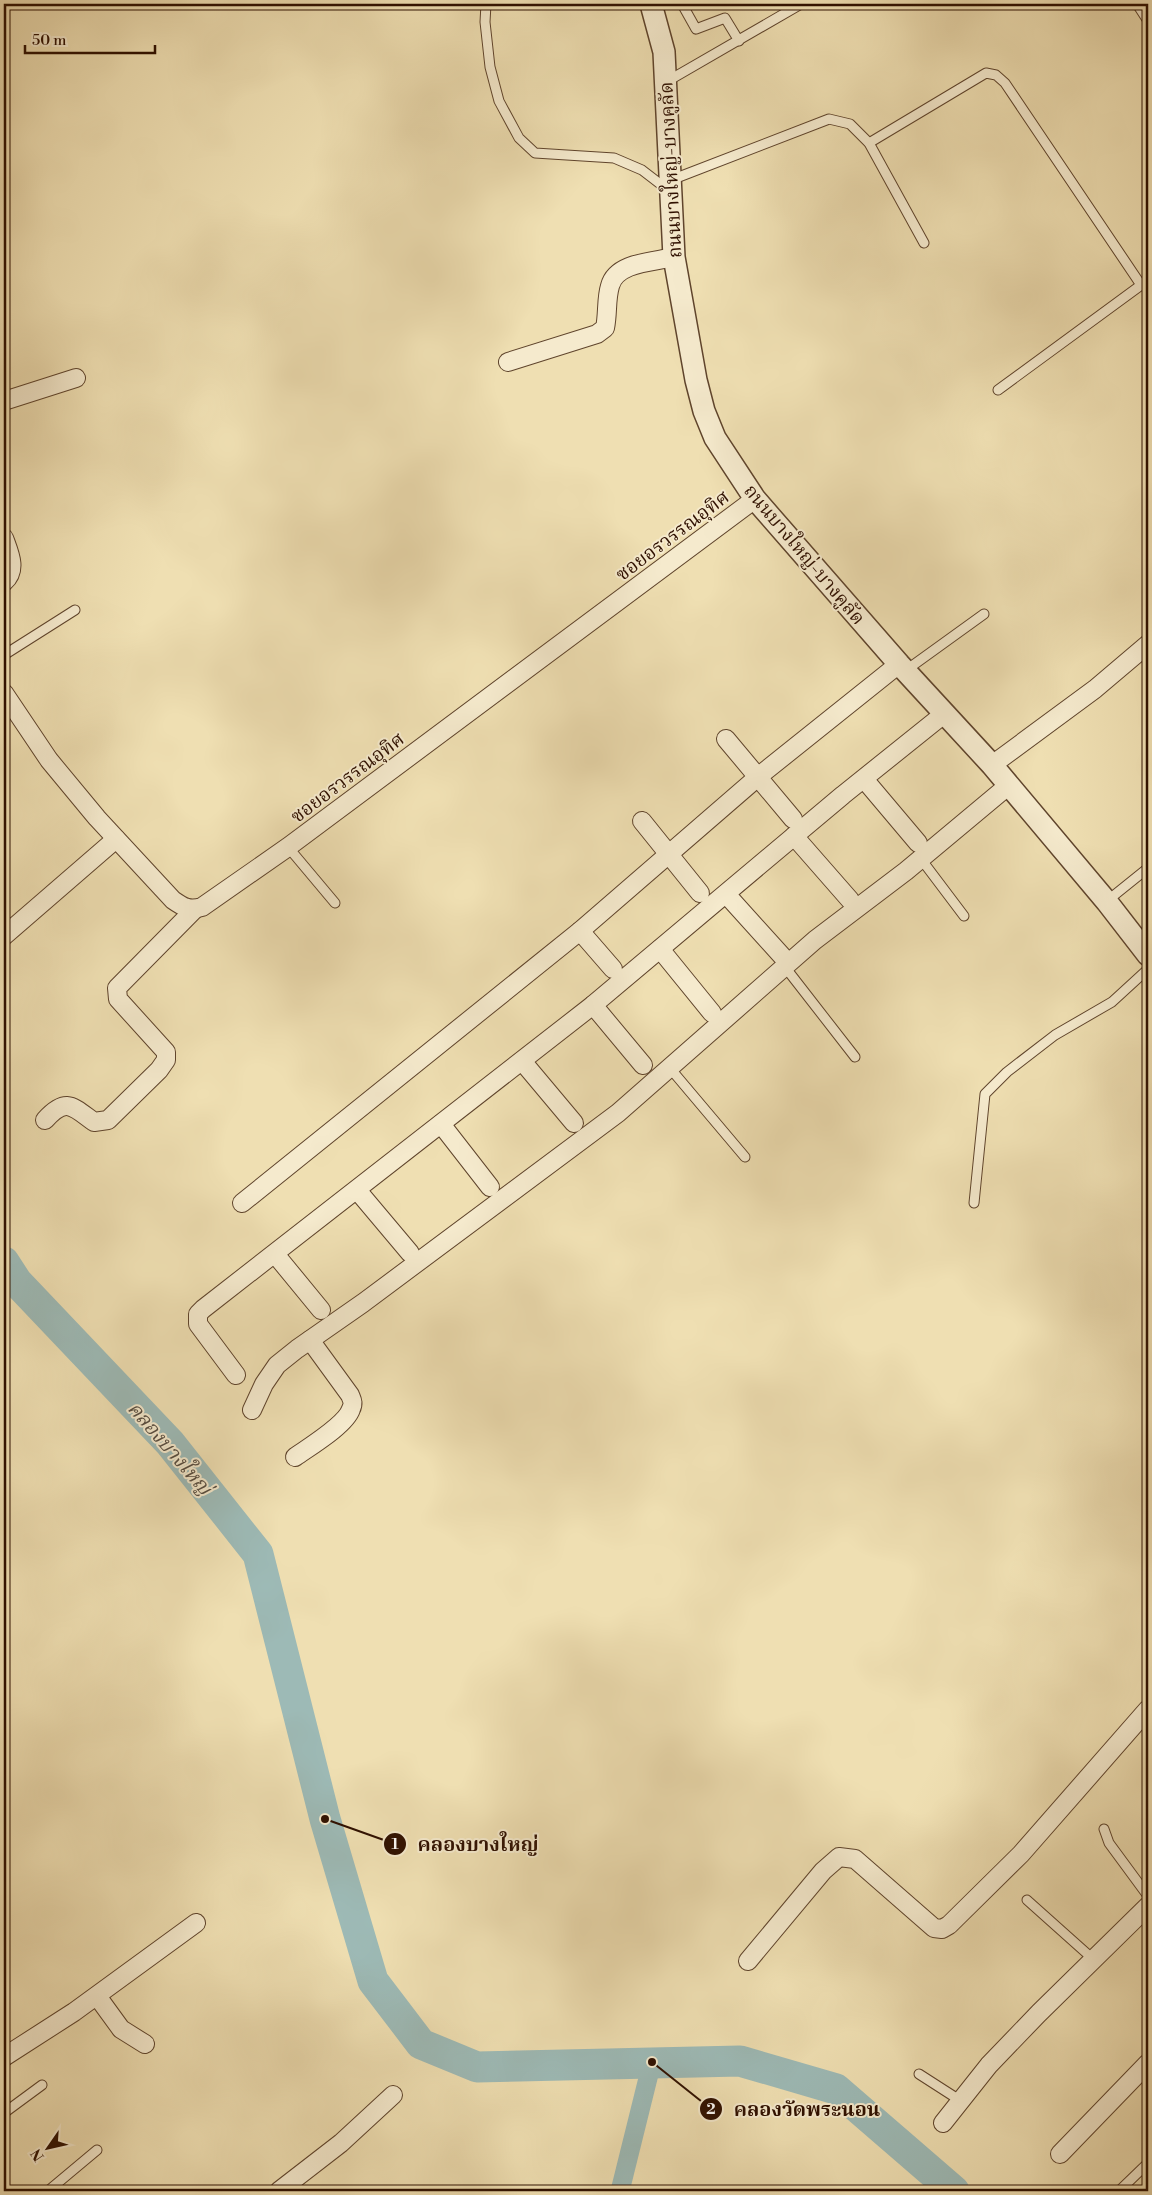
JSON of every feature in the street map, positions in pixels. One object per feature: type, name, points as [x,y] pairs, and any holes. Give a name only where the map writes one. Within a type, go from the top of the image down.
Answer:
[{"type":"street","name":"ถนนบางใหญ่-บางคูลัด","points":[[651,4],[664,52],[674,257],[696,380],[704,411],[715,438],[755,499],[902,668],[1009,785],[1107,902],[1148,957]]},
{"type":"street","points":[[508,362],[597,334],[605,328],[609,287],[613,276],[621,270],[674,257]]},
{"type":"street","points":[[4,400],[76,378]]},
{"type":"street","name":"ซอยอรวรรณอุทิศ","points":[[45,1120],[56,1107],[65,1105],[73,1107],[94,1122],[108,1120],[159,1070],[166,1060],[166,1052],[118,999],[117,988],[195,909],[202,907],[288,847],[755,499]]},
{"type":"street","points":[[4,538],[12,558],[12,570],[4,582]]},
{"type":"street","points":[[992,766],[1095,689],[1148,644]]},
{"type":"street","points":[[242,1204],[580,931],[759,776],[902,668]]},
{"type":"street","points":[[4,693],[49,760],[116,839],[173,900],[188,909],[195,909]]},
{"type":"street","points":[[236,1374],[198,1324],[198,1314],[593,1005],[794,836],[944,714]]},
{"type":"street","points":[[726,738],[793,819]]},
{"type":"street","points":[[864,779],[919,850]]},
{"type":"street","points":[[252,1410],[264,1384],[277,1365],[618,1114],[783,961],[815,940],[919,850],[1009,785]]},
{"type":"street","points":[[642,821],[700,892]]},
{"type":"street","points":[[794,836],[850,900]]},
{"type":"street","points":[[6,930],[116,839]]},
{"type":"street","points":[[726,894],[783,961]]},
{"type":"street","points":[[580,931],[613,969]]},
{"type":"street","points":[[660,949],[712,1013]]},
{"type":"street","points":[[593,1005],[643,1065]]},
{"type":"street","points":[[522,1061],[574,1123]]},
{"type":"street","points":[[441,1124],[490,1187]]},
{"type":"street","points":[[358,1190],[410,1254]]},
{"type":"street","points":[[275,1254],[321,1310]]},
{"type":"street","points":[[295,1457],[341,1422],[351,1412],[353,1403],[350,1394],[310,1340]]},
{"type":"street","points":[[748,1961],[823,1871],[839,1857],[856,1859],[934,1928],[942,1929],[949,1926],[1020,1854],[1148,1709]]},
{"type":"street","points":[[943,2123],[989,2065],[1148,1906]]},
{"type":"street","points":[[4,2057],[97,1996],[196,1923]]},
{"type":"street","points":[[97,1996],[121,2029],[145,2044]]},
{"type":"street","points":[[1060,2154],[1148,2063]]},
{"type":"street","points":[[279,2191],[341,2143],[393,2095]]},
{"type":"lane","points":[[486,4],[485,22],[490,67],[499,101],[519,138],[535,153],[614,158],[642,170],[672,187],[829,119],[850,124],[869,143],[924,243]]},
{"type":"lane","points":[[682,4],[696,28],[725,18],[739,41]]},
{"type":"lane","points":[[666,82],[801,4]]},
{"type":"lane","points":[[1137,4],[1148,21]]},
{"type":"lane","points":[[869,143],[986,73],[996,75],[1005,83],[1145,283],[998,390]]},
{"type":"lane","points":[[4,655],[75,610]]},
{"type":"lane","points":[[902,668],[984,614]]},
{"type":"lane","points":[[288,847],[335,903]]},
{"type":"lane","points":[[919,850],[964,916]]},
{"type":"lane","points":[[1107,902],[1148,868]]},
{"type":"lane","points":[[974,1203],[985,1094],[1006,1072],[1055,1036],[1112,1002],[1148,957]]},
{"type":"lane","points":[[783,961],[855,1057]]},
{"type":"lane","points":[[669,1067],[744,1157]]},
{"type":"lane","points":[[1104,1829],[1110,1843],[1148,1896]]},
{"type":"lane","points":[[1027,1900],[1093,1960]]},
{"type":"lane","points":[[919,2074],[961,2100]]},
{"type":"lane","points":[[4,2113],[42,2086]]},
{"type":"lane","points":[[48,2191],[97,2150]]},
{"type":"lane","points":[[1119,2191],[1148,2162]]},
{"type":"waterway","name":"คลองบางใหญ่","points":[[4,1262],[17,1282],[170,1443],[258,1554],[325,1819],[373,1981],[421,2044],[477,2067],[740,2061],[836,2089],[954,2191]]},
{"type":"waterway","points":[[4,1290],[17,1282]]},
{"type":"waterway","points":[[620,2191],[652,2062]]},
{"type":"place","name":"คลองบางใหญ่","points":[[325,1819]]},
{"type":"place","name":"คลองวัดพระนอน","points":[[652,2062]]}]
